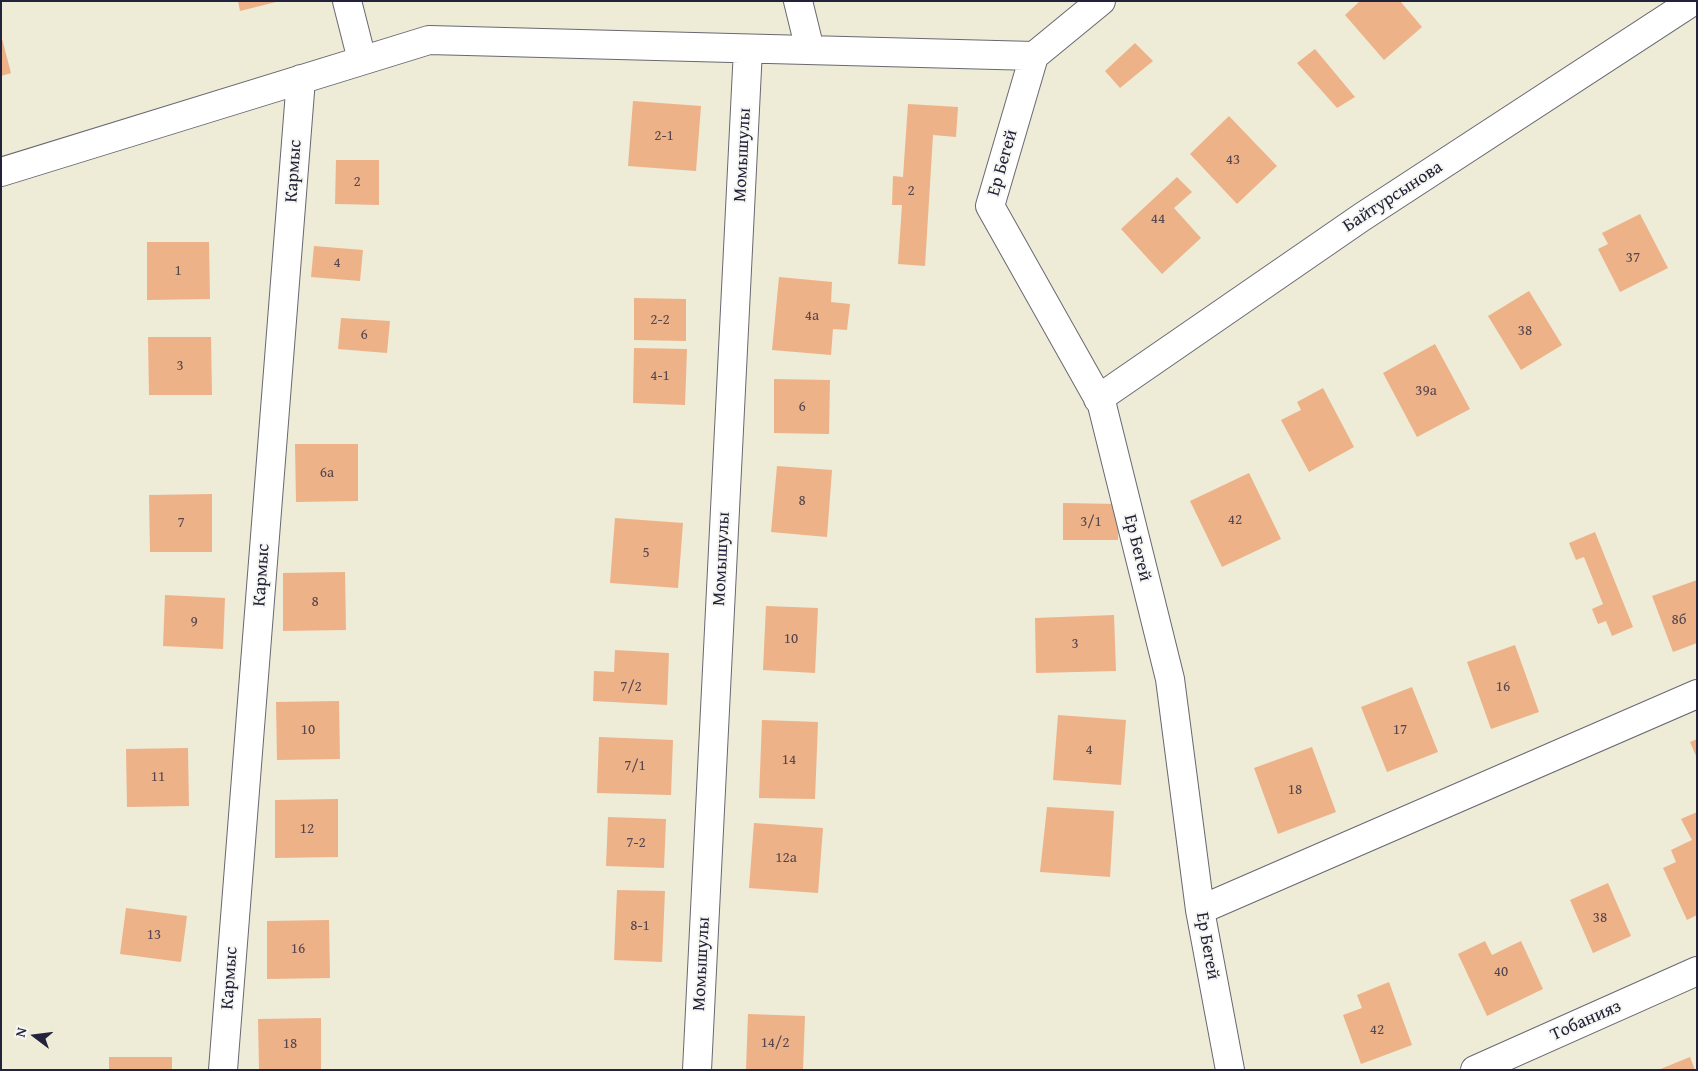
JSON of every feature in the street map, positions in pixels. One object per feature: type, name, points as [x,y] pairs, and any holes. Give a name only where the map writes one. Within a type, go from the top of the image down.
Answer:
[{"type":"street","points":[[347,1],[362,60]]},
{"type":"street","points":[[798,1],[810,50]]},
{"type":"street","points":[[1,172],[429,40],[1034,56],[1101,1]]},
{"type":"street","name":"Байтурсынова","points":[[1098,399],[1362,217],[1693,1]]},
{"type":"street","name":"Момышулы","points":[[697,1070],[748,49]]},
{"type":"street","name":"Ер Бегей","points":[[1034,56],[990,206],[1102,405],[1170,679],[1200,910],[1230,1070]]},
{"type":"street","name":"Кармыс","points":[[223,1070],[301,79]]},
{"type":"street","points":[[1200,910],[1697,694]]},
{"type":"street","name":"Тобанияз","points":[[1474,1070],[1697,971]]},
{"type":"building","points":[[238,1],[276,1],[276,2],[240,11]]},
{"type":"building","points":[[1360,1],[1400,1],[1422,27],[1384,60],[1345,15]]},
{"type":"building","points":[[1,35],[11,73],[1,76]]},
{"type":"building","points":[[1135,43],[1153,61],[1120,88],[1105,71]]},
{"type":"building","points":[[1315,49],[1355,97],[1337,108],[1297,63]]},
{"type":"building","points":[[633,101],[701,106],[696,171],[628,166]]},
{"type":"building","points":[[908,104],[958,107],[956,137],[933,135],[925,266],[898,264],[902,205],[892,205],[893,176],[903,177]]},
{"type":"building","points":[[1229,116],[1277,166],[1237,204],[1190,154]]},
{"type":"building","points":[[336,160],[379,160],[379,205],[335,204]]},
{"type":"building","points":[[1177,177],[1192,192],[1174,208],[1201,238],[1162,274],[1121,229]]},
{"type":"building","points":[[1640,214],[1668,268],[1620,292],[1598,249],[1608,244],[1602,233]]},
{"type":"building","points":[[147,242],[209,242],[210,299],[147,300]]},
{"type":"building","points":[[314,246],[363,250],[360,281],[311,277]]},
{"type":"building","points":[[779,277],[832,282],[831,302],[850,304],[847,330],[833,329],[831,355],[772,350]]},
{"type":"building","points":[[1529,291],[1562,345],[1521,370],[1488,316]]},
{"type":"building","points":[[634,298],[686,299],[686,341],[634,340]]},
{"type":"building","points":[[341,318],[390,321],[387,353],[338,349]]},
{"type":"building","points":[[148,337],[211,337],[212,395],[149,395]]},
{"type":"building","points":[[1435,344],[1470,409],[1417,437],[1383,373]]},
{"type":"building","points":[[634,348],[687,349],[685,405],[633,403]]},
{"type":"building","points":[[774,379],[830,380],[829,434],[774,433]]},
{"type":"building","points":[[1323,388],[1354,447],[1309,472],[1281,420],[1301,410],[1297,402]]},
{"type":"building","points":[[295,444],[358,444],[358,501],[296,502]]},
{"type":"building","points":[[777,466],[832,470],[827,537],[771,532]]},
{"type":"building","points":[[1249,473],[1281,539],[1222,567],[1190,501]]},
{"type":"building","points":[[212,494],[212,552],[150,552],[149,495]]},
{"type":"building","points":[[1063,503],[1119,504],[1118,540],[1063,540]]},
{"type":"building","points":[[615,518],[683,523],[678,588],[610,583]]},
{"type":"building","points":[[1595,532],[1633,627],[1612,636],[1606,621],[1598,624],[1592,609],[1603,604],[1584,557],[1576,560],[1569,543]]},
{"type":"building","points":[[345,572],[346,630],[283,631],[283,573]]},
{"type":"building","points":[[1697,580],[1697,643],[1673,652],[1652,596]]},
{"type":"building","points":[[165,595],[225,598],[223,649],[163,646]]},
{"type":"building","points":[[766,606],[818,608],[815,673],[763,670]]},
{"type":"building","points":[[1114,615],[1116,671],[1036,673],[1035,618]]},
{"type":"building","points":[[1515,645],[1539,712],[1491,729],[1467,662]]},
{"type":"building","points":[[615,650],[669,653],[667,705],[593,701],[594,671],[614,672]]},
{"type":"building","points":[[1412,687],[1438,752],[1387,772],[1361,707]]},
{"type":"building","points":[[339,701],[340,759],[277,760],[276,702]]},
{"type":"building","points":[[1058,715],[1126,720],[1121,785],[1053,780]]},
{"type":"building","points":[[762,720],[818,722],[815,799],[759,798]]},
{"type":"building","points":[[599,737],[673,740],[671,795],[597,793]]},
{"type":"building","points":[[1697,739],[1697,758],[1690,742]]},
{"type":"building","points":[[1312,747],[1336,812],[1278,834],[1254,768]]},
{"type":"building","points":[[188,748],[189,806],[127,807],[126,749]]},
{"type":"building","points":[[338,799],[338,857],[275,858],[275,800]]},
{"type":"building","points":[[1047,807],[1114,811],[1110,877],[1040,872]]},
{"type":"building","points":[[1697,812],[1697,915],[1687,920],[1663,868],[1676,862],[1671,850],[1692,840],[1681,819]]},
{"type":"building","points":[[608,817],[666,819],[664,868],[606,866]]},
{"type":"building","points":[[754,823],[823,828],[818,893],[749,888]]},
{"type":"building","points":[[1608,883],[1631,936],[1593,953],[1570,900]]},
{"type":"building","points":[[617,890],[665,891],[662,962],[614,960]]},
{"type":"building","points":[[126,908],[187,916],[181,962],[120,954]]},
{"type":"building","points":[[329,920],[330,978],[267,979],[267,921]]},
{"type":"building","points":[[1485,941],[1492,955],[1521,941],[1543,989],[1487,1016],[1458,954]]},
{"type":"building","points":[[1389,982],[1412,1045],[1361,1064],[1343,1015],[1362,1008],[1357,995]]},
{"type":"building","points":[[748,1014],[805,1016],[803,1070],[746,1070]]},
{"type":"building","points":[[321,1018],[321,1070],[259,1070],[258,1019]]},
{"type":"building","points":[[109,1057],[172,1057],[172,1070],[109,1070]]},
{"type":"building","points":[[1690,1057],[1695,1070],[1658,1070]]}]
